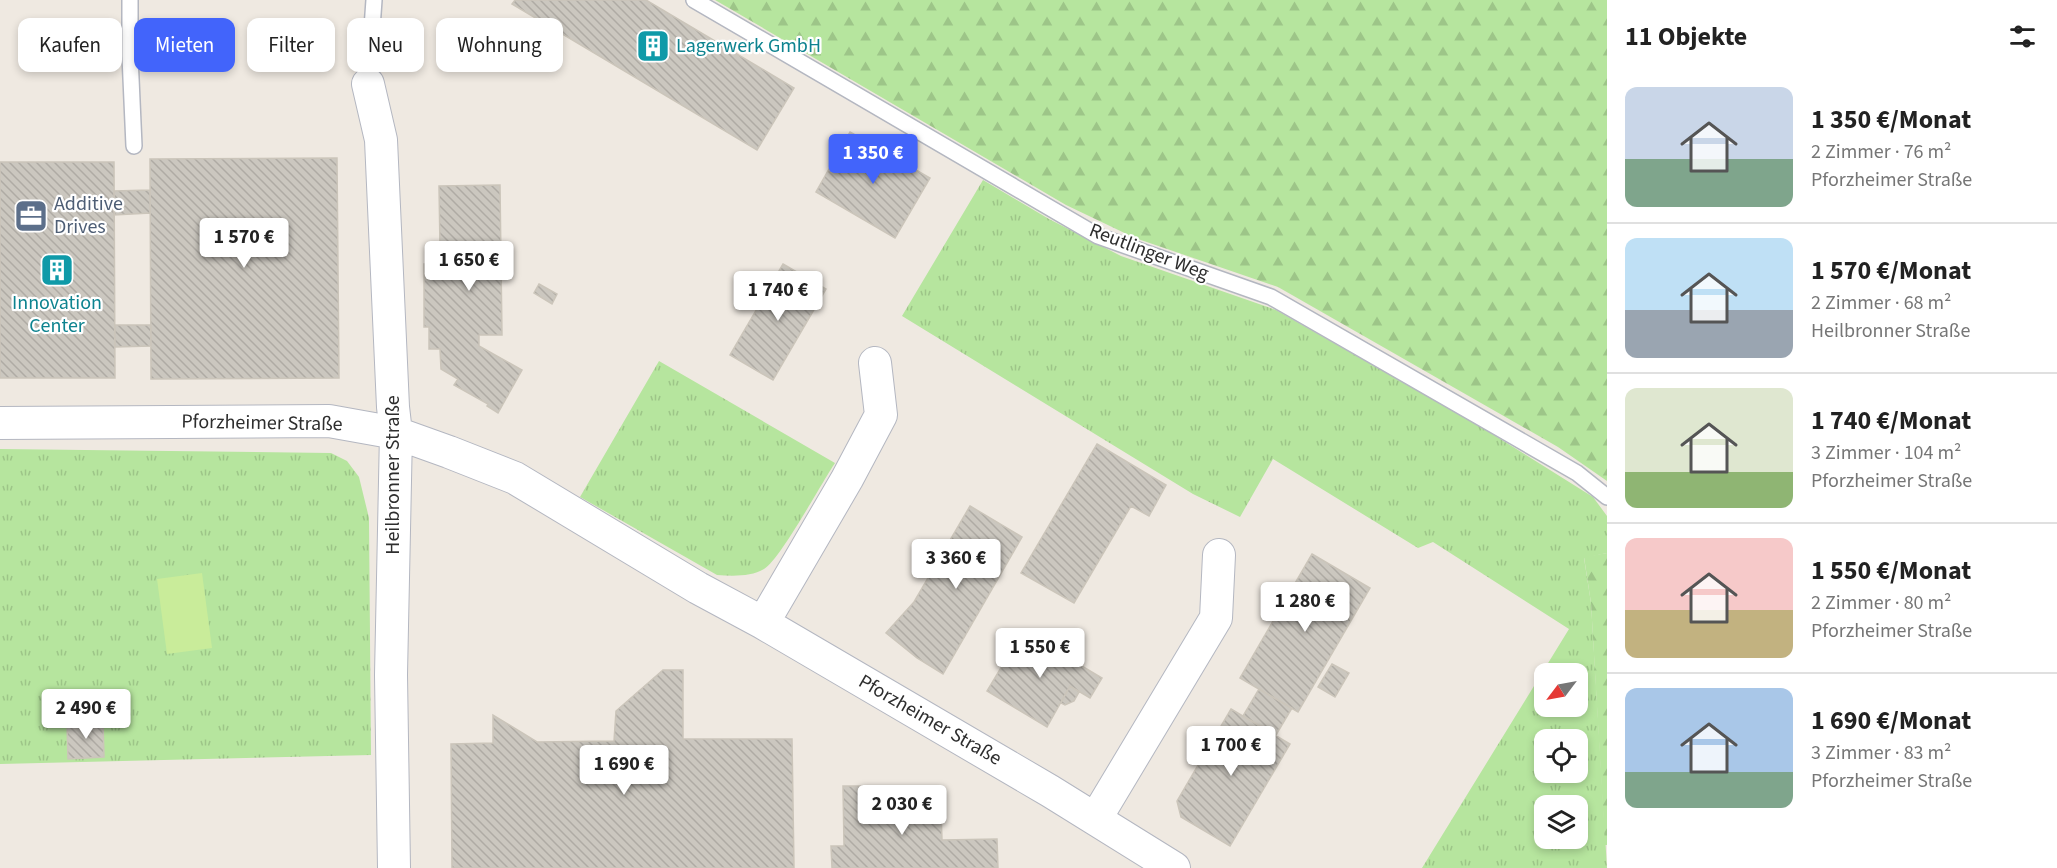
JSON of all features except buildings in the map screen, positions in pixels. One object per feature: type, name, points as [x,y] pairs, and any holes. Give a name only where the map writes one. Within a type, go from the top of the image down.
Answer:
[{"type":"street","name":"Heilbronner Straße","points":[[368,84],[381,140],[396,433],[391,675],[394,868]]},
{"type":"street","points":[[763,623],[847,479],[881,415],[875,363]]},
{"type":"street","name":"Pforzheimer Straße","points":[[0,423],[329,421],[396,433],[514,478],[1095,819],[1174,868]]},
{"type":"street","points":[[1095,819],[1216,618],[1219,555]]},
{"type":"lane","points":[[130,0],[129,56],[134,146]]},
{"type":"lane","points":[[368,84],[374,0]]},
{"type":"lane","name":"Reutlinger Weg","points":[[694,0],[1098,236],[1271,297],[1577,473],[1607,497]]},
{"type":"green space","points":[[715,0],[1607,0],[1607,481],[1558,447],[1278,287],[1135,238],[1066,205]]},
{"type":"green space","points":[[983,180],[1049,219],[1121,256],[1276,310],[1478,425],[1593,497],[1607,516],[1607,553],[1584,558],[1591,603],[1607,868],[1422,868],[1534,686],[1534,717],[1588,717],[1588,663],[1548,663],[1569,629],[1433,542],[1418,548],[1273,459],[1240,517],[1193,494],[902,316]]},
{"type":"green space","points":[[659,361],[835,463],[780,551],[771,563],[759,572],[717,575],[580,497]]},
{"type":"green space","points":[[0,449],[331,453],[347,461],[359,477],[369,518],[371,755],[0,764]]},
{"type":"green space","points":[[1607,553],[1607,845],[1605,845],[1591,603],[1584,557]]},
{"type":"green space","points":[[202,573],[212,648],[167,654],[157,579]]},
{"type":"place","name":"Lagerwerk GmbH","points":[[653,46]]},
{"type":"place","name":"Additive Drives","points":[[31,216]]},
{"type":"place","name":"Innovation Center","points":[[57,270]]}]
